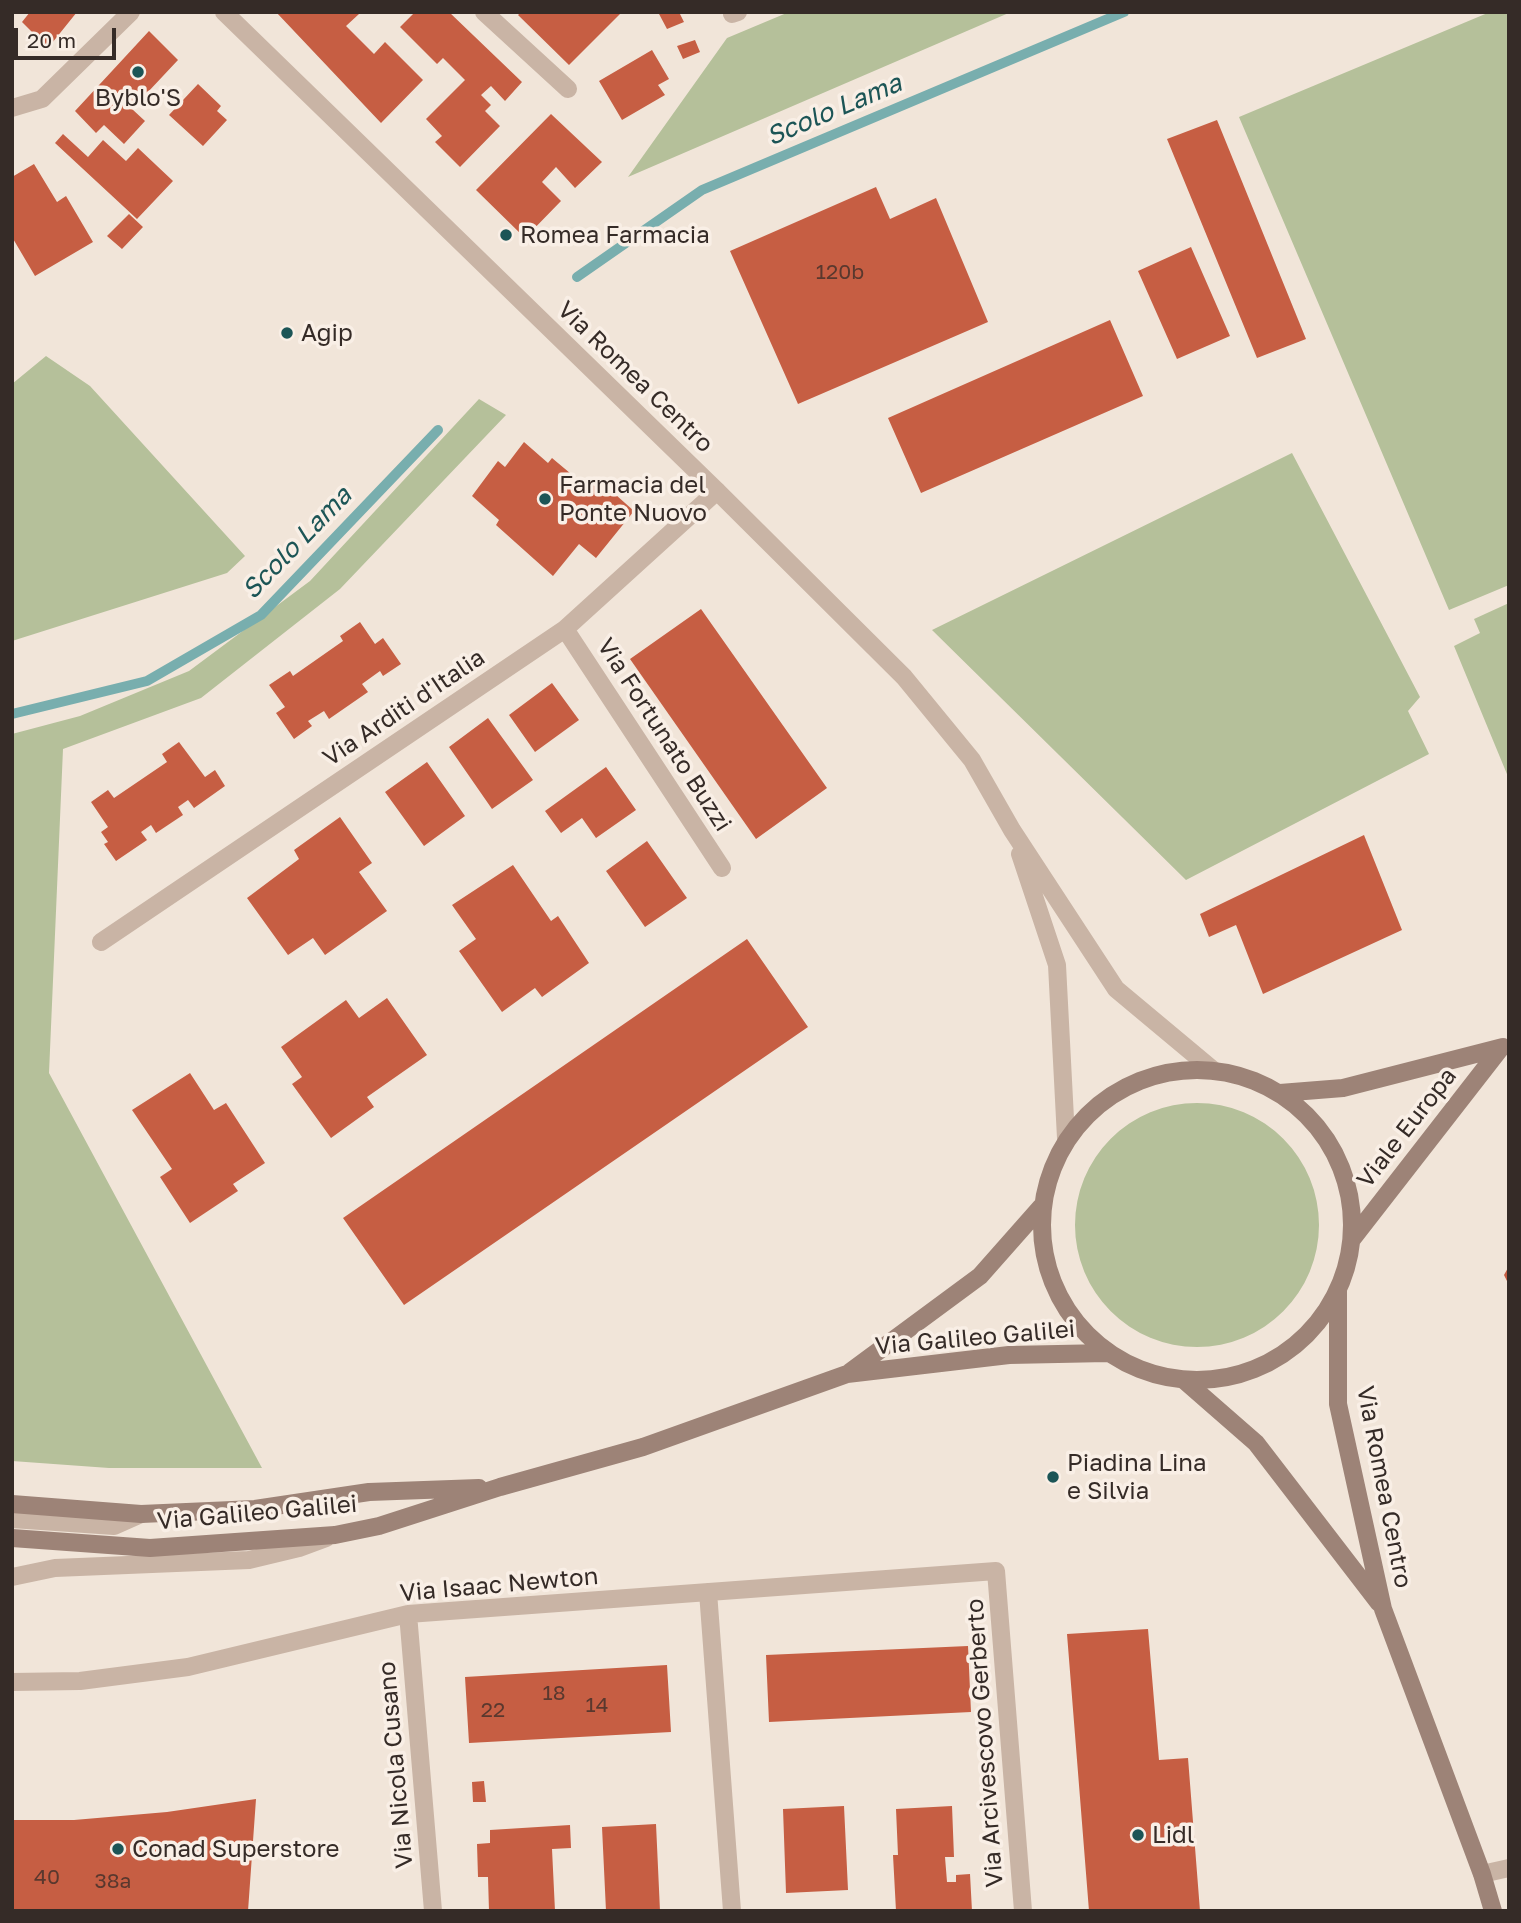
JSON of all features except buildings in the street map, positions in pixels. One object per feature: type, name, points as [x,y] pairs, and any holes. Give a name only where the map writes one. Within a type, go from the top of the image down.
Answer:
[{"type":"main road","name":"Viale Europa","points":[[1280,1093],[1343,1088],[1504,1046]]},
{"type":"main road","name":"Viale Europa","points":[[1353,1238],[1504,1046]]},
{"type":"main road","points":[[1213,1070],[1247,1077],[1280,1093],[1307,1114],[1328,1141],[1344,1171],[1352,1204],[1353,1238],[1348,1265],[1338,1291],[1312,1330],[1276,1360],[1232,1377],[1185,1381],[1144,1372],[1107,1353],[1076,1324],[1054,1289],[1042,1249],[1041,1207],[1046,1182],[1066,1138],[1094,1107],[1130,1084],[1170,1071],[1213,1070]]},
{"type":"main road","name":"Via Galileo Galilei","points":[[847,1374],[980,1276],[1041,1207]]},
{"type":"main road","name":"Via Romea Centro","points":[[1338,1291],[1338,1404],[1383,1609],[1482,1874],[1493,1911]]},
{"type":"main road","name":"Via Galileo Galilei","points":[[12,1538],[150,1548],[335,1535],[379,1526],[500,1487],[643,1447],[847,1374],[1009,1355],[1107,1353]]},
{"type":"main road","name":"Via Romea Centro","points":[[1185,1381],[1256,1443],[1383,1609]]},
{"type":"main road","name":"Via Galileo Galilei","points":[[12,1504],[141,1514],[255,1509],[369,1492],[500,1487]]},
{"type":"street","points":[[12,108],[42,99],[131,12]]},
{"type":"street","points":[[484,12],[568,89]]},
{"type":"street","name":"Via Romea Centro","points":[[229,14],[904,677],[972,760],[1012,830],[1115,989],[1213,1070]]},
{"type":"street","name":"Via Arditi d'Italia","points":[[101,942],[565,629],[716,491]]},
{"type":"street","name":"Via Fortunato Buzzi","points":[[565,629],[722,868]]},
{"type":"street","name":"Via Romea Centro","points":[[1012,830],[1057,965],[1066,1138]]},
{"type":"street","points":[[12,1519],[114,1526],[141,1514]]},
{"type":"street","points":[[12,1577],[55,1567],[249,1560],[299,1548],[335,1535]]},
{"type":"street","name":"Via Isaac Newton","points":[[12,1682],[80,1681],[188,1667],[408,1615],[996,1572]]},
{"type":"street","name":"Via Arcivescovo Gerberto","points":[[996,1572],[1023,1911]]},
{"type":"street","points":[[708,1592],[732,1911]]},
{"type":"street","name":"Via Nicola Cusano","points":[[408,1615],[433,1911]]},
{"type":"street","points":[[1482,1874],[1509,1868]]},
{"type":"green space","points":[[789,12],[1011,12],[628,177],[727,38]]},
{"type":"green space","points":[[1490,12],[1509,12],[1509,585],[1449,610],[1239,117]]},
{"type":"green space","points":[[46,356],[90,386],[245,556],[227,573],[12,641],[12,384]]},
{"type":"green space","points":[[479,399],[506,415],[340,589],[201,698],[63,749],[49,1073],[262,1468],[109,1468],[12,1461],[12,734],[80,716],[189,671],[310,581]]},
{"type":"green space","points":[[1292,453],[1420,697],[1408,711],[1429,754],[1186,880],[932,630]]},
{"type":"green space","points":[[1509,603],[1509,779],[1454,646],[1480,633],[1474,619]]},
{"type":"green space","points":[[1209,1103],[1255,1117],[1283,1139],[1299,1157],[1310,1178],[1317,1201],[1317,1249],[1310,1272],[1299,1293],[1283,1311],[1265,1327],[1244,1338],[1209,1347],[1185,1347],[1150,1338],[1129,1327],[1095,1293],[1084,1272],[1077,1249],[1075,1213],[1084,1178],[1095,1157],[1129,1123],[1150,1112],[1173,1105]]},
{"type":"waterway","name":"Scolo Lama","points":[[577,277],[702,190],[1124,12]]},
{"type":"waterway","name":"Scolo Lama","points":[[12,714],[147,681],[261,615],[438,430]]},
{"type":"place","name":"Byblo'S","points":[[138,72]]},
{"type":"place","name":"Romea Farmacia","points":[[506,235]]},
{"type":"place","name":"Agip","points":[[287,333]]},
{"type":"place","name":"Farmacia del Ponte Nuovo","points":[[545,499]]},
{"type":"place","name":"Piadina Lina e Silvia","points":[[1053,1477]]},
{"type":"place","name":"Lidl","points":[[1138,1835]]},
{"type":"place","name":"Conad Superstore","points":[[118,1849]]}]
